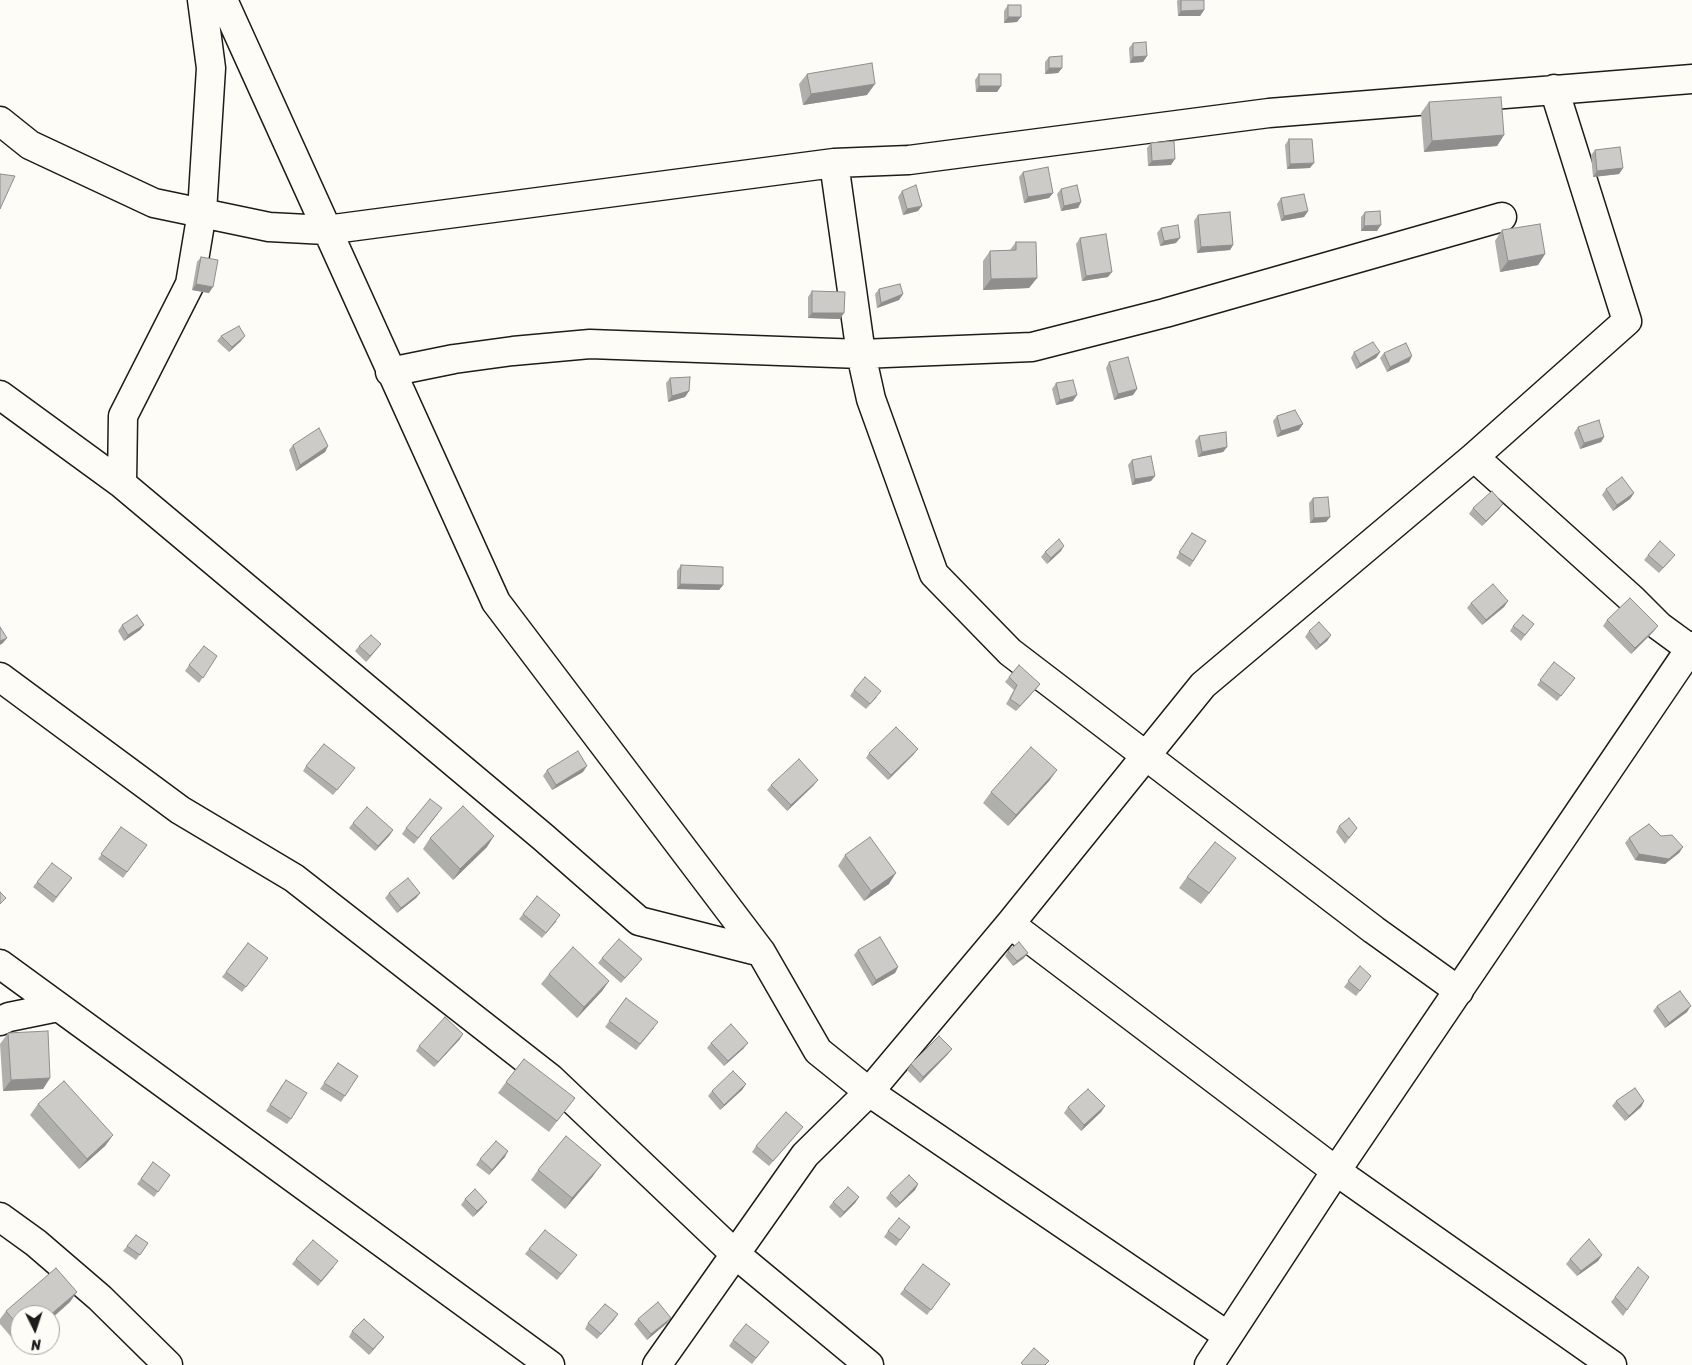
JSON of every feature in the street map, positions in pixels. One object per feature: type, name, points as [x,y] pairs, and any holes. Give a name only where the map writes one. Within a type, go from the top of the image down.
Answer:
[{"type":"street","points":[[122,484],[123,416],[190,284],[202,212],[211,68],[202,0]]},
{"type":"street","points":[[223,0],[390,372],[496,602],[761,952],[818,1051],[869,1092],[1228,1336]]},
{"type":"street","points":[[0,121],[30,145],[154,203],[269,227],[326,230],[834,163],[909,160],[1269,113],[1692,79]]},
{"type":"street","points":[[657,1365],[734,1253],[805,1155],[869,1092],[1010,924],[1203,685],[1474,457],[1627,321],[1554,89]]},
{"type":"street","points":[[834,163],[860,354],[871,400],[934,574],[1010,652],[1374,930],[1458,991]]},
{"type":"street","points":[[390,372],[454,359],[512,351],[590,344],[860,354],[1032,347],[1165,313],[1502,217]]},
{"type":"street","points":[[0,395],[122,484],[543,837],[639,922],[761,952]]},
{"type":"street","points":[[1209,1365],[1336,1171],[1691,647],[1659,626],[1632,599],[1474,457]]},
{"type":"street","points":[[0,677],[180,810],[294,878],[550,1078],[734,1253],[869,1365]]},
{"type":"street","points":[[1010,924],[1336,1171],[1612,1365]]},
{"type":"street","points":[[0,964],[550,1365]]},
{"type":"street","points":[[0,1021],[9,1017],[58,1007]]},
{"type":"street","points":[[0,1218],[36,1243],[100,1298],[168,1365]]},
{"type":"building","points":[[1181,0],[1204,0],[1204,10],[1181,11]]},
{"type":"building","points":[[1008,5],[1021,5],[1021,17],[1008,17]]},
{"type":"building","points":[[1146,42],[1147,56],[1133,57],[1133,43]]},
{"type":"building","points":[[1062,56],[1062,68],[1049,68],[1049,57]]},
{"type":"building","points":[[872,63],[875,84],[811,94],[807,74]]},
{"type":"building","points":[[979,74],[1001,74],[1001,86],[979,86]]},
{"type":"building","points":[[1501,97],[1504,135],[1432,141],[1429,102]]},
{"type":"building","points":[[1289,139],[1312,139],[1314,163],[1290,164]]},
{"type":"building","points":[[1174,141],[1175,159],[1152,161],[1151,143]]},
{"type":"building","points":[[1620,147],[1623,168],[1597,171],[1595,150]]},
{"type":"building","points":[[1048,167],[1053,193],[1028,197],[1023,172]]},
{"type":"building","points":[[0,174],[15,176],[0,209]]},
{"type":"building","points":[[916,185],[922,206],[907,209],[902,191]]},
{"type":"building","points":[[1077,185],[1081,202],[1064,206],[1061,189]]},
{"type":"building","points":[[1304,194],[1308,211],[1284,216],[1281,198]]},
{"type":"building","points":[[1380,211],[1381,225],[1364,226],[1365,212]]},
{"type":"building","points":[[1230,212],[1233,245],[1201,247],[1198,215]]},
{"type":"building","points":[[1540,224],[1545,254],[1508,261],[1502,230]]},
{"type":"building","points":[[1178,225],[1180,238],[1164,241],[1161,228]]},
{"type":"building","points":[[1106,234],[1112,272],[1086,276],[1080,238]]},
{"type":"building","points":[[1016,242],[1036,242],[1037,278],[991,279],[990,251],[1016,250]]},
{"type":"building","points":[[201,257],[218,260],[213,287],[196,284]]},
{"type":"building","points":[[900,284],[903,294],[881,303],[879,289]]},
{"type":"building","points":[[812,291],[845,292],[844,313],[812,313]]},
{"type":"building","points":[[239,326],[245,336],[232,347],[221,336]]},
{"type":"building","points":[[1373,342],[1380,352],[1360,364],[1354,352]]},
{"type":"building","points":[[1406,343],[1412,356],[1390,367],[1384,353]]},
{"type":"building","points":[[1128,357],[1137,389],[1118,394],[1109,362]]},
{"type":"building","points":[[690,377],[689,391],[672,396],[670,378]]},
{"type":"building","points":[[1073,380],[1077,395],[1060,400],[1056,383]]},
{"type":"building","points":[[1295,410],[1303,424],[1281,431],[1277,416]]},
{"type":"building","points":[[1599,420],[1604,437],[1584,443],[1578,427]]},
{"type":"building","points":[[319,428],[328,446],[300,465],[293,445]]},
{"type":"building","points":[[1226,432],[1227,447],[1202,452],[1199,436]]},
{"type":"building","points":[[1151,456],[1155,476],[1135,479],[1132,460]]},
{"type":"building","points":[[1622,477],[1634,493],[1617,505],[1606,489]]},
{"type":"building","points":[[1492,491],[1503,504],[1486,521],[1473,508]]},
{"type":"building","points":[[1328,497],[1330,517],[1314,518],[1313,498]]},
{"type":"building","points":[[1192,533],[1206,541],[1193,561],[1179,552]]},
{"type":"building","points":[[1059,539],[1064,546],[1051,558],[1045,552]]},
{"type":"building","points":[[1660,541],[1675,555],[1663,568],[1648,555]]},
{"type":"building","points":[[681,565],[723,567],[723,585],[680,584]]},
{"type":"building","points":[[1493,584],[1508,601],[1486,620],[1471,603]]},
{"type":"building","points":[[1630,598],[1658,626],[1635,648],[1607,620]]},
{"type":"building","points":[[137,615],[144,625],[128,635],[122,625]]},
{"type":"building","points":[[1523,615],[1534,624],[1525,635],[1513,626]]},
{"type":"building","points":[[1319,622],[1331,635],[1320,645],[1309,631]]},
{"type":"building","points":[[0,627],[7,638],[0,641]]},
{"type":"building","points":[[371,635],[381,644],[370,656],[359,646]]},
{"type":"building","points":[[204,646],[217,656],[203,678],[189,665]]},
{"type":"building","points":[[1554,662],[1575,678],[1561,696],[1540,680]]},
{"type":"building","points":[[1019,665],[1040,684],[1020,706],[1010,699],[1017,685],[1009,677]]},
{"type":"building","points":[[865,677],[881,691],[870,704],[854,690]]},
{"type":"building","points":[[896,727],[918,749],[891,775],[869,753]]},
{"type":"building","points":[[324,744],[355,768],[337,790],[306,766]]},
{"type":"building","points":[[1031,747],[1057,770],[1016,815],[991,792]]},
{"type":"building","points":[[578,751],[587,766],[556,785],[547,770]]},
{"type":"building","points":[[799,759],[818,780],[791,805],[771,785]]},
{"type":"building","points":[[430,799],[442,808],[418,838],[406,828]]},
{"type":"building","points":[[463,806],[494,836],[460,869],[430,838]]},
{"type":"building","points":[[367,807],[393,830],[378,846],[353,823]]},
{"type":"building","points":[[1349,818],[1357,828],[1349,838],[1339,826]]},
{"type":"building","points":[[1649,824],[1661,836],[1672,835],[1683,847],[1669,859],[1639,854],[1629,838]]},
{"type":"building","points":[[121,827],[147,845],[127,872],[101,854]]},
{"type":"building","points":[[870,837],[896,873],[871,891],[845,855]]},
{"type":"building","points":[[1215,842],[1236,858],[1209,893],[1187,877]]},
{"type":"building","points":[[52,863],[72,878],[56,897],[37,882]]},
{"type":"building","points":[[408,878],[420,893],[401,908],[389,893]]},
{"type":"building","points":[[0,892],[6,898],[0,904]]},
{"type":"building","points":[[537,896],[560,915],[546,933],[523,914]]},
{"type":"building","points":[[880,937],[898,967],[876,980],[858,950]]},
{"type":"building","points":[[619,939],[642,959],[625,978],[602,958]]},
{"type":"building","points":[[1019,942],[1028,953],[1017,961],[1008,951]]},
{"type":"building","points":[[248,943],[268,958],[246,987],[226,972]]},
{"type":"building","points":[[573,947],[609,981],[584,1007],[549,974]]},
{"type":"building","points":[[1360,966],[1371,976],[1360,991],[1348,981]]},
{"type":"building","points":[[1680,991],[1691,1006],[1669,1023],[1657,1006]]},
{"type":"building","points":[[626,998],[658,1022],[640,1044],[609,1021]]},
{"type":"building","points":[[445,1017],[463,1034],[438,1062],[419,1046]]},
{"type":"building","points":[[731,1024],[748,1043],[728,1061],[711,1043]]},
{"type":"building","points":[[48,1031],[50,1078],[11,1080],[8,1033]]},
{"type":"building","points":[[939,1036],[952,1049],[923,1077],[911,1064]]},
{"type":"building","points":[[524,1059],[575,1098],[557,1121],[506,1082]]},
{"type":"building","points":[[338,1063],[358,1076],[345,1096],[324,1083]]},
{"type":"building","points":[[733,1071],[746,1084],[724,1105],[712,1091]]},
{"type":"building","points":[[286,1080],[307,1093],[291,1119],[270,1105]]},
{"type":"building","points":[[64,1081],[113,1135],[87,1159],[38,1104]]},
{"type":"building","points":[[1635,1088],[1644,1101],[1629,1116],[1616,1101]]},
{"type":"building","points":[[1088,1089],[1105,1106],[1084,1125],[1068,1107]]},
{"type":"building","points":[[786,1112],[803,1127],[773,1161],[756,1146]]},
{"type":"building","points":[[566,1136],[601,1165],[572,1198],[538,1170]]},
{"type":"building","points":[[496,1141],[508,1151],[492,1170],[480,1159]]},
{"type":"building","points":[[153,1162],[170,1175],[158,1192],[141,1179]]},
{"type":"building","points":[[909,1175],[918,1184],[900,1203],[890,1193]]},
{"type":"building","points":[[848,1187],[859,1197],[844,1212],[833,1202]]},
{"type":"building","points":[[475,1189],[487,1202],[477,1211],[465,1199]]},
{"type":"building","points":[[899,1218],[910,1227],[900,1240],[888,1231]]},
{"type":"building","points":[[545,1230],[577,1255],[561,1274],[529,1249]]},
{"type":"building","points":[[136,1235],[148,1243],[140,1255],[127,1246]]},
{"type":"building","points":[[1589,1239],[1602,1255],[1581,1271],[1570,1259]]},
{"type":"building","points":[[313,1240],[338,1261],[321,1281],[296,1259]]},
{"type":"building","points":[[923,1264],[950,1284],[931,1310],[904,1289]]},
{"type":"building","points":[[1638,1267],[1649,1277],[1627,1310],[1615,1297]]},
{"type":"building","points":[[56,1268],[77,1292],[60,1306],[13,1305]]},
{"type":"building","points":[[658,1302],[671,1318],[651,1334],[638,1319]]},
{"type":"building","points":[[605,1304],[618,1314],[601,1334],[588,1323]]},
{"type":"building","points":[[10,1308],[10,1316],[6,1311]]},
{"type":"building","points":[[364,1319],[384,1337],[373,1349],[352,1331]]},
{"type":"building","points":[[746,1324],[769,1342],[756,1358],[733,1340]]},
{"type":"building","points":[[1034,1348],[1049,1361],[1045,1365],[1023,1365],[1021,1363]]}]
